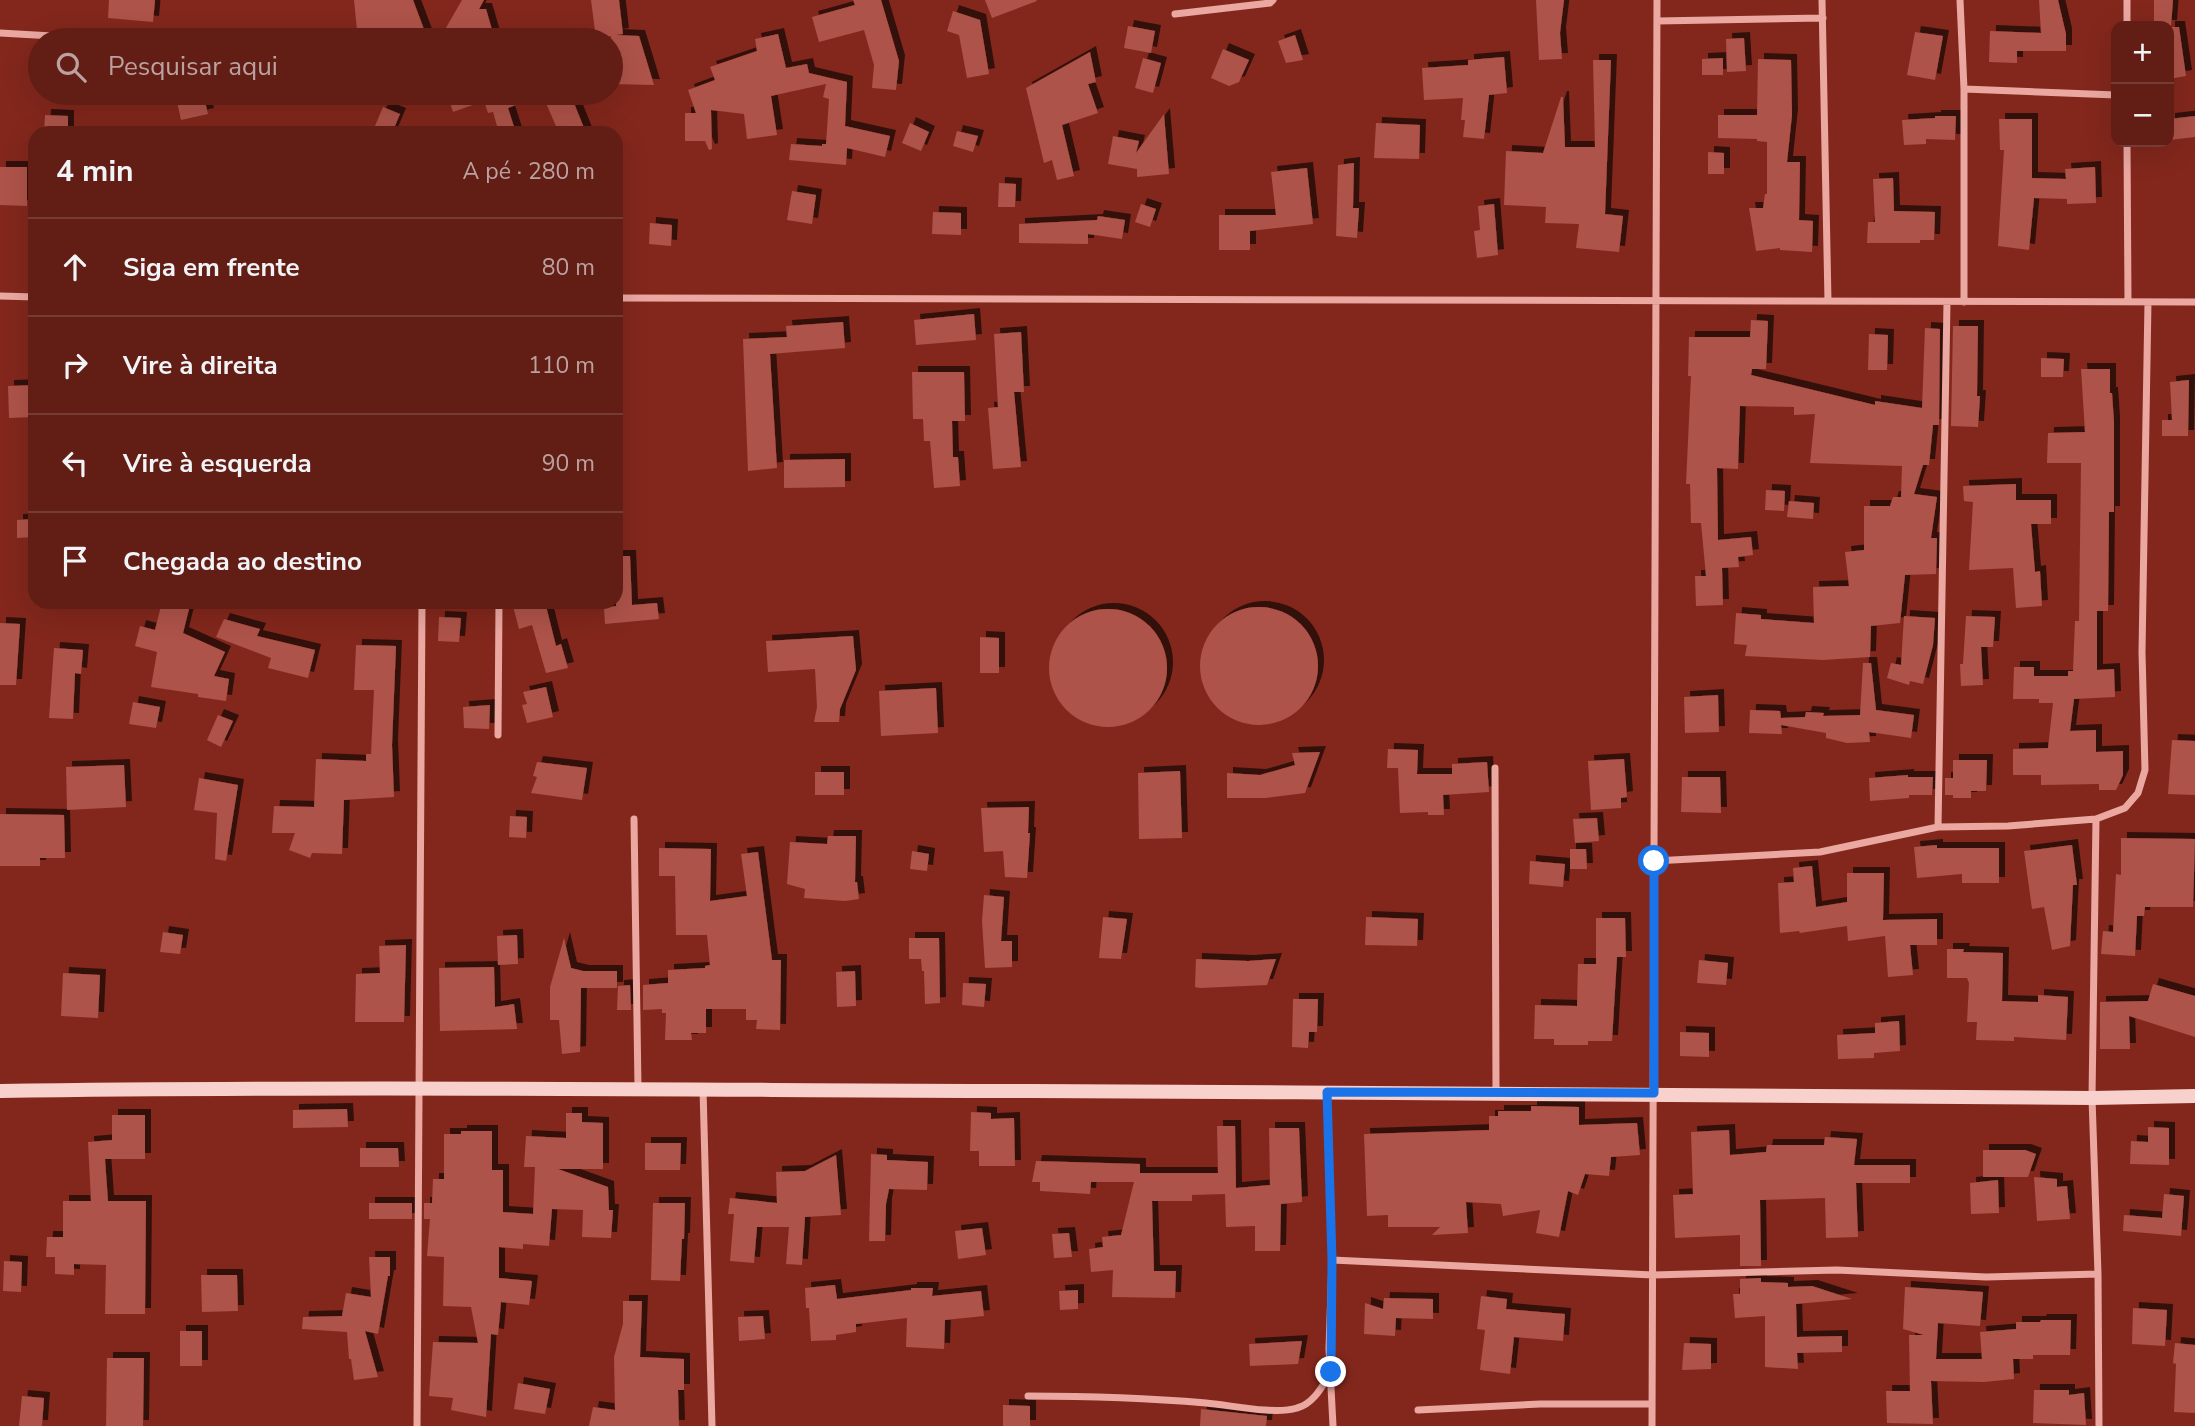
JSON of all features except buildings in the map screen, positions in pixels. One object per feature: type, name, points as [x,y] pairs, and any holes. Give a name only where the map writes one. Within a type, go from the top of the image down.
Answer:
[{"type":"street","points":[[1175,14],[1270,3],[1273,0]]},
{"type":"street","points":[[1652,1426],[1657,0]]},
{"type":"street","points":[[1822,0],[1828,301]]},
{"type":"street","points":[[1960,0],[1964,89],[1964,302]]},
{"type":"street","points":[[2127,0],[2127,21]]},
{"type":"street","points":[[1657,21],[1823,18]]},
{"type":"street","points":[[0,33],[28,35]]},
{"type":"street","points":[[1964,89],[2111,95]]},
{"type":"street","points":[[2127,147],[2129,302]]},
{"type":"street","points":[[0,296],[28,297]]},
{"type":"street","points":[[623,298],[2195,302]]},
{"type":"street","points":[[1938,827],[1947,302]]},
{"type":"street","points":[[1654,861],[1820,852],[1938,827],[2008,826],[2096,819],[2125,808],[2138,793],[2145,770],[2142,652],[2148,302]]},
{"type":"street","points":[[416,1426],[422,609]]},
{"type":"street","points":[[498,735],[499,609]]},
{"type":"street","points":[[1495,768],[1496,1092]]},
{"type":"street","points":[[634,819],[638,1088]]},
{"type":"street","points":[[2096,819],[2092,1098],[2098,1275],[2099,1426]]},
{"type":"street","points":[[0,1091],[268,1087],[417,1090],[703,1088],[2195,1097]]},
{"type":"street","points":[[703,1088],[712,1426]]},
{"type":"street","points":[[1327,1092],[1333,1426]]},
{"type":"street","points":[[1332,1260],[1653,1275],[1837,1270],[1986,1277],[2098,1275]]},
{"type":"street","points":[[1028,1396],[1108,1396],[1261,1409],[1296,1409],[1314,1396],[1331,1372]]},
{"type":"street","points":[[1418,1410],[1540,1404],[1652,1404]]},
{"type":"route","points":[[1331,1372],[1329,1349],[1332,1260],[1327,1092],[1654,1093],[1654,861]]}]
